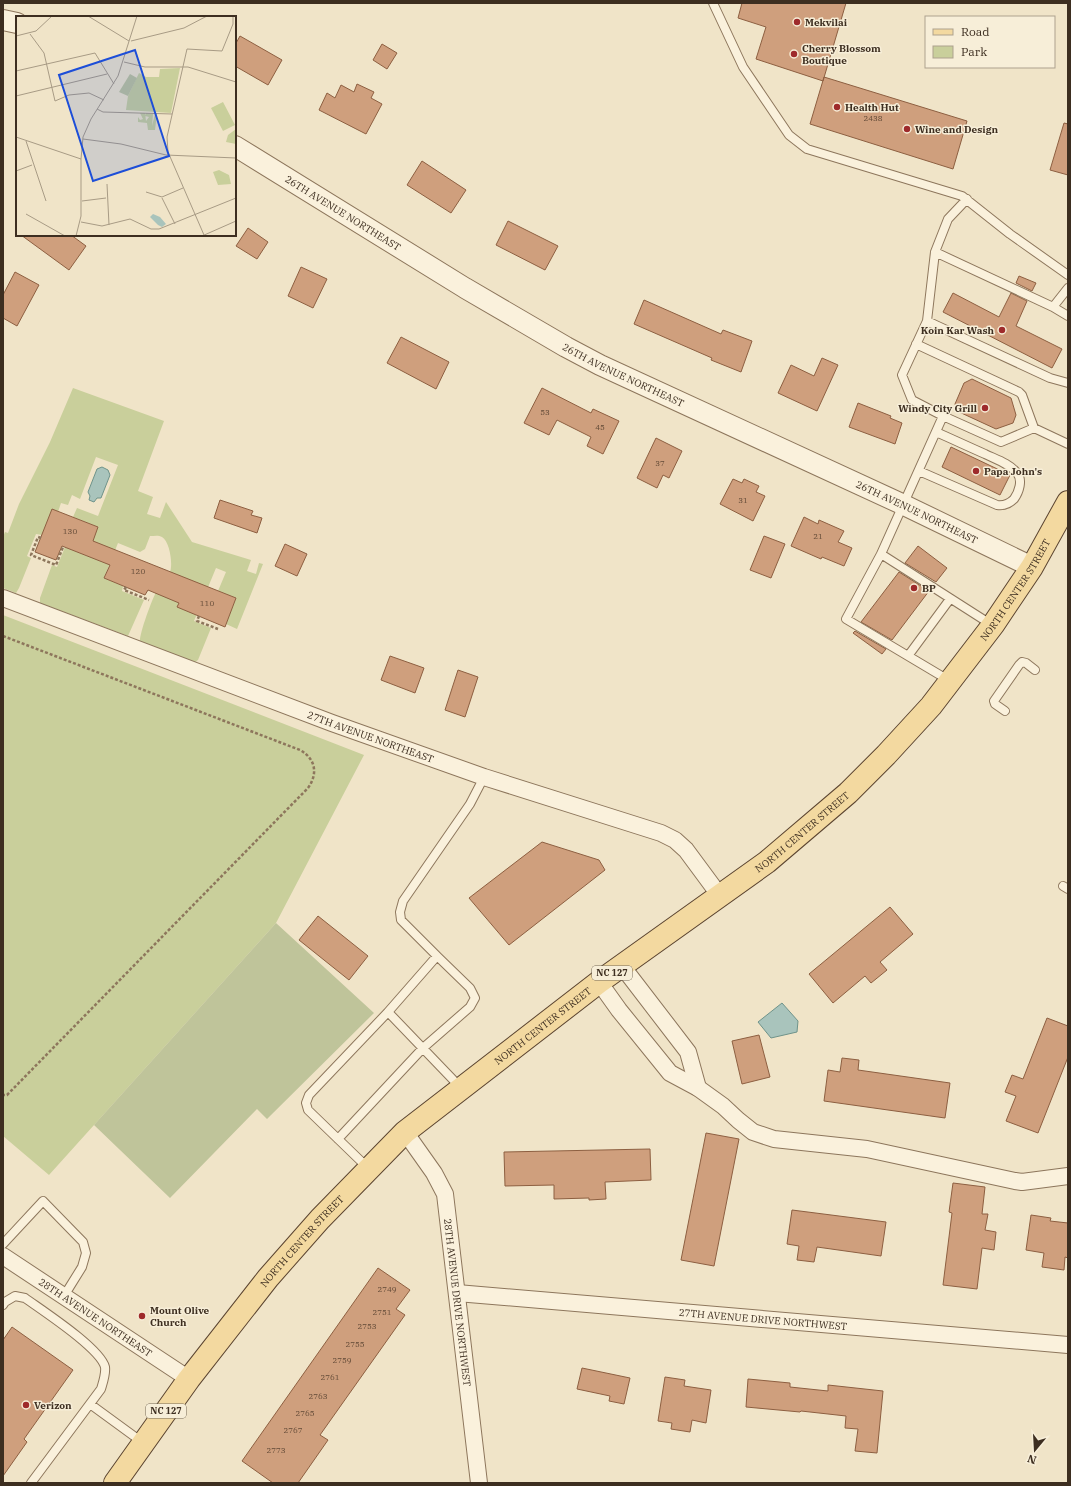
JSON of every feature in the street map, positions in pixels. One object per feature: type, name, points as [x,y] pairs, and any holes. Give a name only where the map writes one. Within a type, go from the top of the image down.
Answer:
[{"type":"main road","name":"NORTH CENTER STREET","points":[[114,1483],[189,1379],[268,1278],[320,1219],[368,1168],[405,1132],[599,982],[778,853],[854,788],[919,720],[951,681],[993,625],[1032,567],[1068,502]]},
{"type":"street","points":[[3,20],[16,23]]},
{"type":"street","name":"26TH AVENUE NORTHEAST","points":[[236,147],[458,284],[566,347],[600,365],[904,505],[1032,567]]},
{"type":"street","name":"27TH AVENUE NORTHEAST","points":[[3,598],[324,721],[484,777],[661,833],[675,840],[686,850],[720,896]]},
{"type":"street","points":[[622,966],[688,1052],[698,1088]]},
{"type":"street","points":[[599,982],[619,1010],[670,1073],[698,1088],[723,1106],[753,1132],[774,1139],[868,1149],[1015,1182],[1068,1176]]},
{"type":"street","points":[[670,1073],[688,1052]]},
{"type":"street","name":"28TH AVENUE DRIVE NORTHWEST","points":[[405,1132],[434,1173],[445,1194],[479,1483]]},
{"type":"street","name":"28TH AVENUE NORTHEAST","points":[[3,1256],[189,1379]]},
{"type":"street","name":"27TH AVENUE DRIVE NORTHWEST","points":[[457,1293],[1068,1345]]},
{"type":"lane","points":[[713,3],[743,67],[789,135],[807,149],[953,193],[968,200],[1010,234],[1068,275]]},
{"type":"lane","points":[[968,200],[948,219],[936,252],[927,321],[902,375],[912,400],[943,416],[1001,442],[1034,428]]},
{"type":"lane","points":[[936,252],[1068,316]]},
{"type":"lane","points":[[1053,308],[1068,288]]},
{"type":"lane","points":[[927,321],[1050,378],[1067,380]]},
{"type":"lane","points":[[916,344],[1019,392],[1022,395],[1034,428],[1068,444]]},
{"type":"lane","points":[[943,416],[881,554],[846,619],[951,681]]},
{"type":"lane","points":[[919,471],[997,506],[1004,506],[1009,503],[1014,499],[1018,492],[1020,483],[1019,476],[1009,466],[936,432]]},
{"type":"lane","points":[[881,554],[993,625]]},
{"type":"lane","points":[[908,656],[950,599]]},
{"type":"lane","points":[[1005,711],[995,704],[994,700],[1019,664],[1022,662],[1026,663],[1035,670]]},
{"type":"lane","points":[[338,1139],[423,1048],[470,1007],[475,998],[470,988],[401,920],[400,912],[404,901],[470,804],[484,777]]},
{"type":"lane","points":[[368,1168],[308,1110],[306,1103],[309,1095],[388,1012],[437,956]]},
{"type":"lane","points":[[388,1012],[462,1088]]},
{"type":"lane","points":[[3,1244],[43,1201],[83,1242],[86,1253],[82,1267],[64,1296]]},
{"type":"lane","points":[[3,1305],[15,1296],[25,1298],[91,1348],[101,1358],[105,1368],[101,1389],[31,1483]]},
{"type":"lane","points":[[90,1404],[143,1443]]},
{"type":"path","points":[[41,538],[38,537],[31,555],[56,565],[63,547]]},
{"type":"path","points":[[126,587],[124,590],[148,600]]},
{"type":"path","points":[[199,616],[198,621],[218,629]]},
{"type":"path","points":[[3,636],[300,750],[311,759],[315,772],[308,788],[7,1095],[3,1095]]},
{"type":"green space","points":[[73,388],[164,421],[138,491],[153,497],[147,514],[160,518],[166,502],[192,542],[251,560],[247,571],[256,574],[259,563],[263,564],[237,629],[226,624],[236,598],[218,591],[226,572],[216,568],[194,621],[211,628],[198,660],[194,663],[140,642],[154,596],[167,578],[171,568],[169,548],[161,536],[150,536],[145,549],[140,552],[118,543],[104,578],[123,586],[122,591],[144,600],[128,636],[40,603],[40,598],[52,565],[57,567],[65,547],[87,556],[98,527],[73,517],[77,508],[98,516],[118,465],[96,457],[80,499],[72,495],[68,505],[61,503],[58,512],[42,535],[36,534],[27,556],[31,558],[16,593],[3,588],[3,537],[5,532],[8,533],[19,504],[50,442]]},
{"type":"green space","points":[[3,615],[364,755],[276,923],[49,1175],[3,1136]]},
{"type":"green space","points":[[276,923],[374,1013],[267,1119],[257,1109],[170,1198],[94,1125]]},
{"type":"water","points":[[102,467],[108,470],[110,475],[101,498],[97,498],[94,502],[89,500],[90,496],[88,492],[97,469]]},
{"type":"water","points":[[782,1003],[798,1021],[797,1032],[771,1038],[758,1022]]},
{"type":"building","points":[[742,3],[846,3],[823,81],[756,59],[766,27],[738,18]]},
{"type":"building","points":[[240,36],[282,60],[268,85],[236,67],[236,43]]},
{"type":"building","points":[[382,44],[397,53],[387,69],[373,60]]},
{"type":"building","points":[[824,77],[967,121],[953,169],[810,124]]},
{"type":"building","points":[[357,84],[374,92],[371,98],[382,104],[366,134],[319,110],[327,93],[335,98],[341,85],[354,92]]},
{"type":"building","points":[[1064,123],[1068,124],[1068,175],[1050,170]]},
{"type":"building","points":[[422,161],[466,190],[451,213],[407,185]]},
{"type":"building","points":[[508,221],[558,246],[545,270],[496,245]]},
{"type":"building","points":[[248,228],[268,242],[257,259],[236,246]]},
{"type":"building","points":[[22,236],[72,236],[86,246],[69,270]]},
{"type":"building","points":[[301,267],[327,279],[313,308],[288,296]]},
{"type":"building","points":[[15,272],[39,285],[17,326],[3,318],[3,295]]},
{"type":"building","points":[[1019,276],[1036,283],[1032,291],[1016,283]]},
{"type":"building","name":"Koin Kar Wash","points":[[953,293],[999,317],[1011,293],[1027,301],[1016,326],[1062,349],[1052,368],[943,312]]},
{"type":"building","points":[[644,300],[721,334],[723,330],[752,341],[741,372],[711,360],[712,358],[634,324]]},
{"type":"building","points":[[401,337],[449,362],[436,389],[387,363]]},
{"type":"building","points":[[822,358],[838,365],[817,411],[778,393],[791,365],[814,376]]},
{"type":"building","name":"Windy City Grill","points":[[972,379],[1011,398],[1016,415],[1013,423],[996,429],[957,411],[955,404],[964,383]]},
{"type":"building","points":[[542,388],[591,413],[593,409],[619,421],[603,454],[587,446],[591,437],[557,420],[549,435],[524,423]]},
{"type":"building","points":[[858,403],[891,416],[890,418],[902,423],[895,444],[849,427]]},
{"type":"building","points":[[656,438],[682,451],[669,478],[663,475],[657,488],[637,478]]},
{"type":"building","name":"Papa John's","points":[[951,447],[1010,475],[1000,495],[942,467]]},
{"type":"building","points":[[733,479],[742,483],[744,479],[759,486],[756,492],[765,496],[753,521],[720,504]]},
{"type":"building","points":[[220,500],[253,511],[251,515],[262,518],[257,533],[214,518]]},
{"type":"building","points":[[52,509],[98,527],[93,541],[236,598],[225,627],[177,607],[179,603],[148,590],[145,595],[104,578],[110,565],[62,546],[56,560],[35,552]]},
{"type":"building","points":[[804,517],[818,524],[819,520],[844,531],[838,542],[852,548],[844,566],[822,557],[821,559],[791,546]]},
{"type":"building","points":[[764,536],[785,544],[771,578],[750,570]]},
{"type":"building","points":[[285,544],[307,554],[297,576],[275,566]]},
{"type":"building","points":[[918,546],[947,568],[936,582],[905,563]]},
{"type":"building","points":[[899,572],[929,591],[892,640],[861,622]]},
{"type":"building","points":[[855,631],[886,649],[882,654],[853,633]]},
{"type":"building","points":[[390,656],[424,668],[415,693],[381,680]]},
{"type":"building","points":[[458,670],[478,677],[465,717],[445,710]]},
{"type":"building","points":[[542,842],[599,860],[605,870],[509,945],[469,898]]},
{"type":"building","points":[[890,907],[913,934],[880,962],[887,970],[871,983],[865,976],[833,1003],[809,974]]},
{"type":"building","points":[[318,916],[368,956],[349,980],[299,940]]},
{"type":"building","points":[[1047,1018],[1068,1026],[1068,1057],[1038,1133],[1006,1121],[1016,1096],[1005,1092],[1012,1075],[1023,1079]]},
{"type":"building","points":[[759,1035],[770,1077],[742,1084],[732,1041]]},
{"type":"building","points":[[842,1058],[859,1060],[858,1070],[950,1083],[945,1118],[824,1101],[828,1070],[840,1072]]},
{"type":"building","points":[[706,1133],[739,1139],[714,1266],[681,1260]]},
{"type":"building","points":[[650,1149],[651,1180],[605,1182],[606,1199],[554,1199],[554,1185],[505,1186],[504,1152]]},
{"type":"building","points":[[953,1183],[985,1187],[982,1214],[988,1214],[985,1230],[996,1232],[994,1250],[982,1248],[977,1289],[943,1285],[952,1213],[949,1212]]},
{"type":"building","points":[[792,1210],[886,1222],[881,1256],[817,1247],[814,1262],[797,1260],[799,1246],[787,1244]]},
{"type":"building","points":[[1031,1215],[1051,1218],[1050,1221],[1068,1223],[1068,1258],[1065,1257],[1064,1270],[1042,1267],[1044,1253],[1026,1250]]},
{"type":"building","points":[[378,1268],[410,1290],[396,1309],[405,1315],[320,1435],[328,1440],[298,1483],[273,1483],[242,1461]]},
{"type":"building","name":"Verizon","points":[[12,1327],[73,1370],[24,1439],[27,1442],[3,1476],[3,1340]]},
{"type":"building","points":[[582,1368],[630,1378],[624,1404],[609,1401],[610,1396],[577,1389]]},
{"type":"building","points":[[665,1377],[685,1380],[684,1386],[711,1390],[706,1423],[692,1420],[690,1432],[671,1429],[672,1423],[658,1421]]},
{"type":"building","points":[[748,1379],[790,1383],[790,1387],[828,1391],[828,1385],[883,1391],[877,1453],[855,1451],[858,1429],[845,1428],[846,1416],[746,1407]]},
{"type":"place","name":"Mekvilai","points":[[797,22]]},
{"type":"place","name":"Cherry Blossom Boutique","points":[[794,54]]},
{"type":"place","name":"Health Hut","points":[[837,107]]},
{"type":"place","name":"Wine and Design","points":[[907,129]]},
{"type":"place","name":"Koin Kar Wash","points":[[1002,330]]},
{"type":"place","name":"Windy City Grill","points":[[985,408]]},
{"type":"place","name":"Papa John's","points":[[976,471]]},
{"type":"place","name":"BP","points":[[914,588]]},
{"type":"place","name":"Mount Olive Church","points":[[142,1316]]},
{"type":"place","name":"Verizon","points":[[26,1405]]}]
